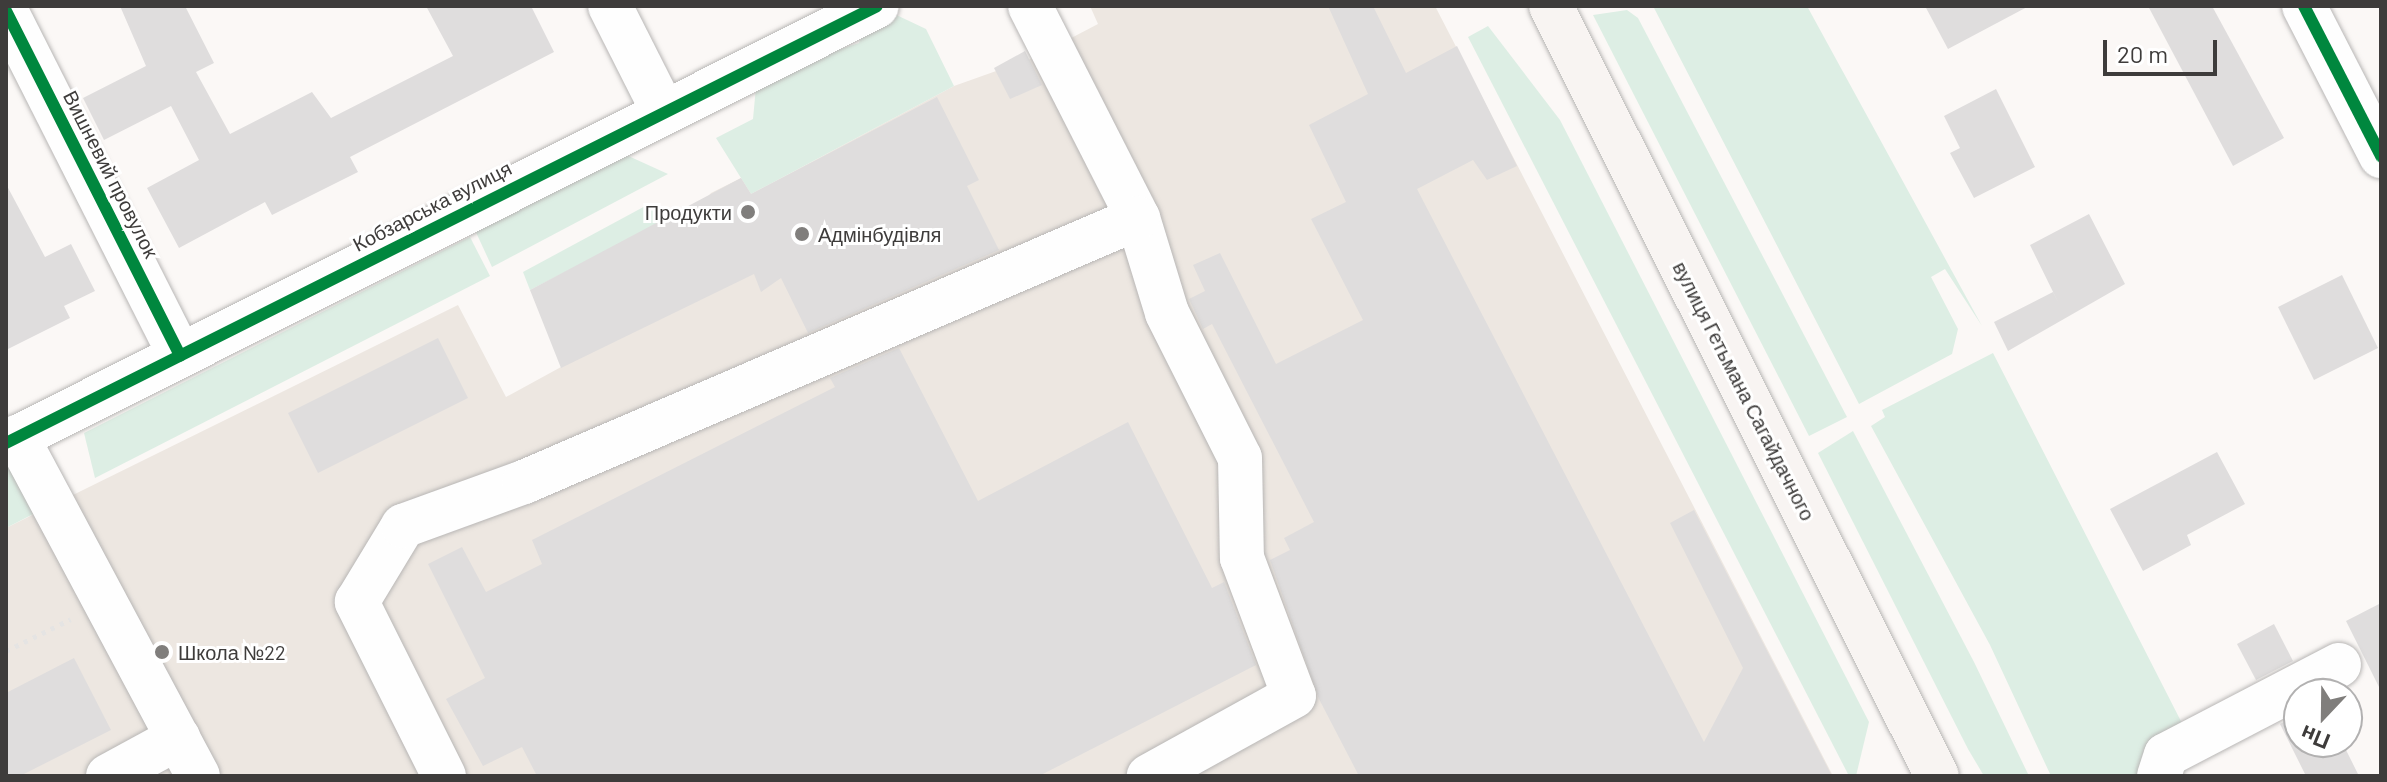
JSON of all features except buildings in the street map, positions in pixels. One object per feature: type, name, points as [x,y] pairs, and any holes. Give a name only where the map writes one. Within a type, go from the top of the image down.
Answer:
[{"type":"main road","name":"вулиця Гетьмана Сагайдачного","points":[[1551,6],[1937,776]]},
{"type":"street","points":[[610,6],[663,111]]},
{"type":"street","name":"Кобзарська вулиця","points":[[11,440],[877,6]]},
{"type":"street","points":[[1030,6],[1138,218],[1167,313],[1240,458],[1242,558],[1294,696],[1149,776]]},
{"type":"street","points":[[2304,6],[2381,156]]},
{"type":"street","name":"Вишневий провулок","points":[[6,11],[180,355]]},
{"type":"street","points":[[444,776],[357,602],[403,526],[524,482],[1138,218]]},
{"type":"street","points":[[11,440],[198,776]]},
{"type":"street","points":[[2159,776],[2166,755],[2339,665]]},
{"type":"street","points":[[108,776],[178,738]]},
{"type":"path","points":[[6,651],[104,603]]},
{"type":"shaded area","points":[[1090,6],[1435,6],[1833,776],[6,776],[6,528],[458,305],[506,397],[561,367],[711,193],[741,178],[751,194],[954,86],[1033,58],[1098,24]]},
{"type":"shaded area","points":[[1653,6],[1807,6],[1982,326],[1945,269],[1931,277],[1958,329],[1952,354],[1859,404]]},
{"type":"shaded area","points":[[1627,10],[1638,18],[1847,417],[1809,436],[1593,15]]},
{"type":"shaded area","points":[[888,11],[926,29],[954,86],[751,194],[716,138],[753,119],[757,76],[859,43],[871,15]]},
{"type":"shaded area","points":[[1488,26],[1560,120],[1869,722],[1856,776],[1849,776],[1468,37]]},
{"type":"shaded area","points":[[624,154],[668,174],[492,267],[474,228]]},
{"type":"shaded area","points":[[649,204],[661,223],[530,290],[523,272]]},
{"type":"shaded area","points":[[470,237],[490,276],[95,478],[84,433]]},
{"type":"shaded area","points":[[1993,353],[2187,733],[2146,776],[2051,776],[1990,645],[1871,426],[1885,417],[1882,410]]},
{"type":"shaded area","points":[[1853,431],[1974,662],[2029,776],[1984,776],[1968,749],[1818,453]]},
{"type":"shaded area","points":[[9,463],[43,509],[6,528],[6,465]]},
{"type":"cycle path","points":[[6,443],[877,6]]},
{"type":"cycle path","points":[[2304,6],[2381,156]]},
{"type":"cycle path","points":[[6,11],[180,355]]},
{"type":"place","name":"Продукти","points":[[748,212]]},
{"type":"place","name":"Адмінбудівля","points":[[802,234]]},
{"type":"place","name":"Школа №22","points":[[162,652]]}]
